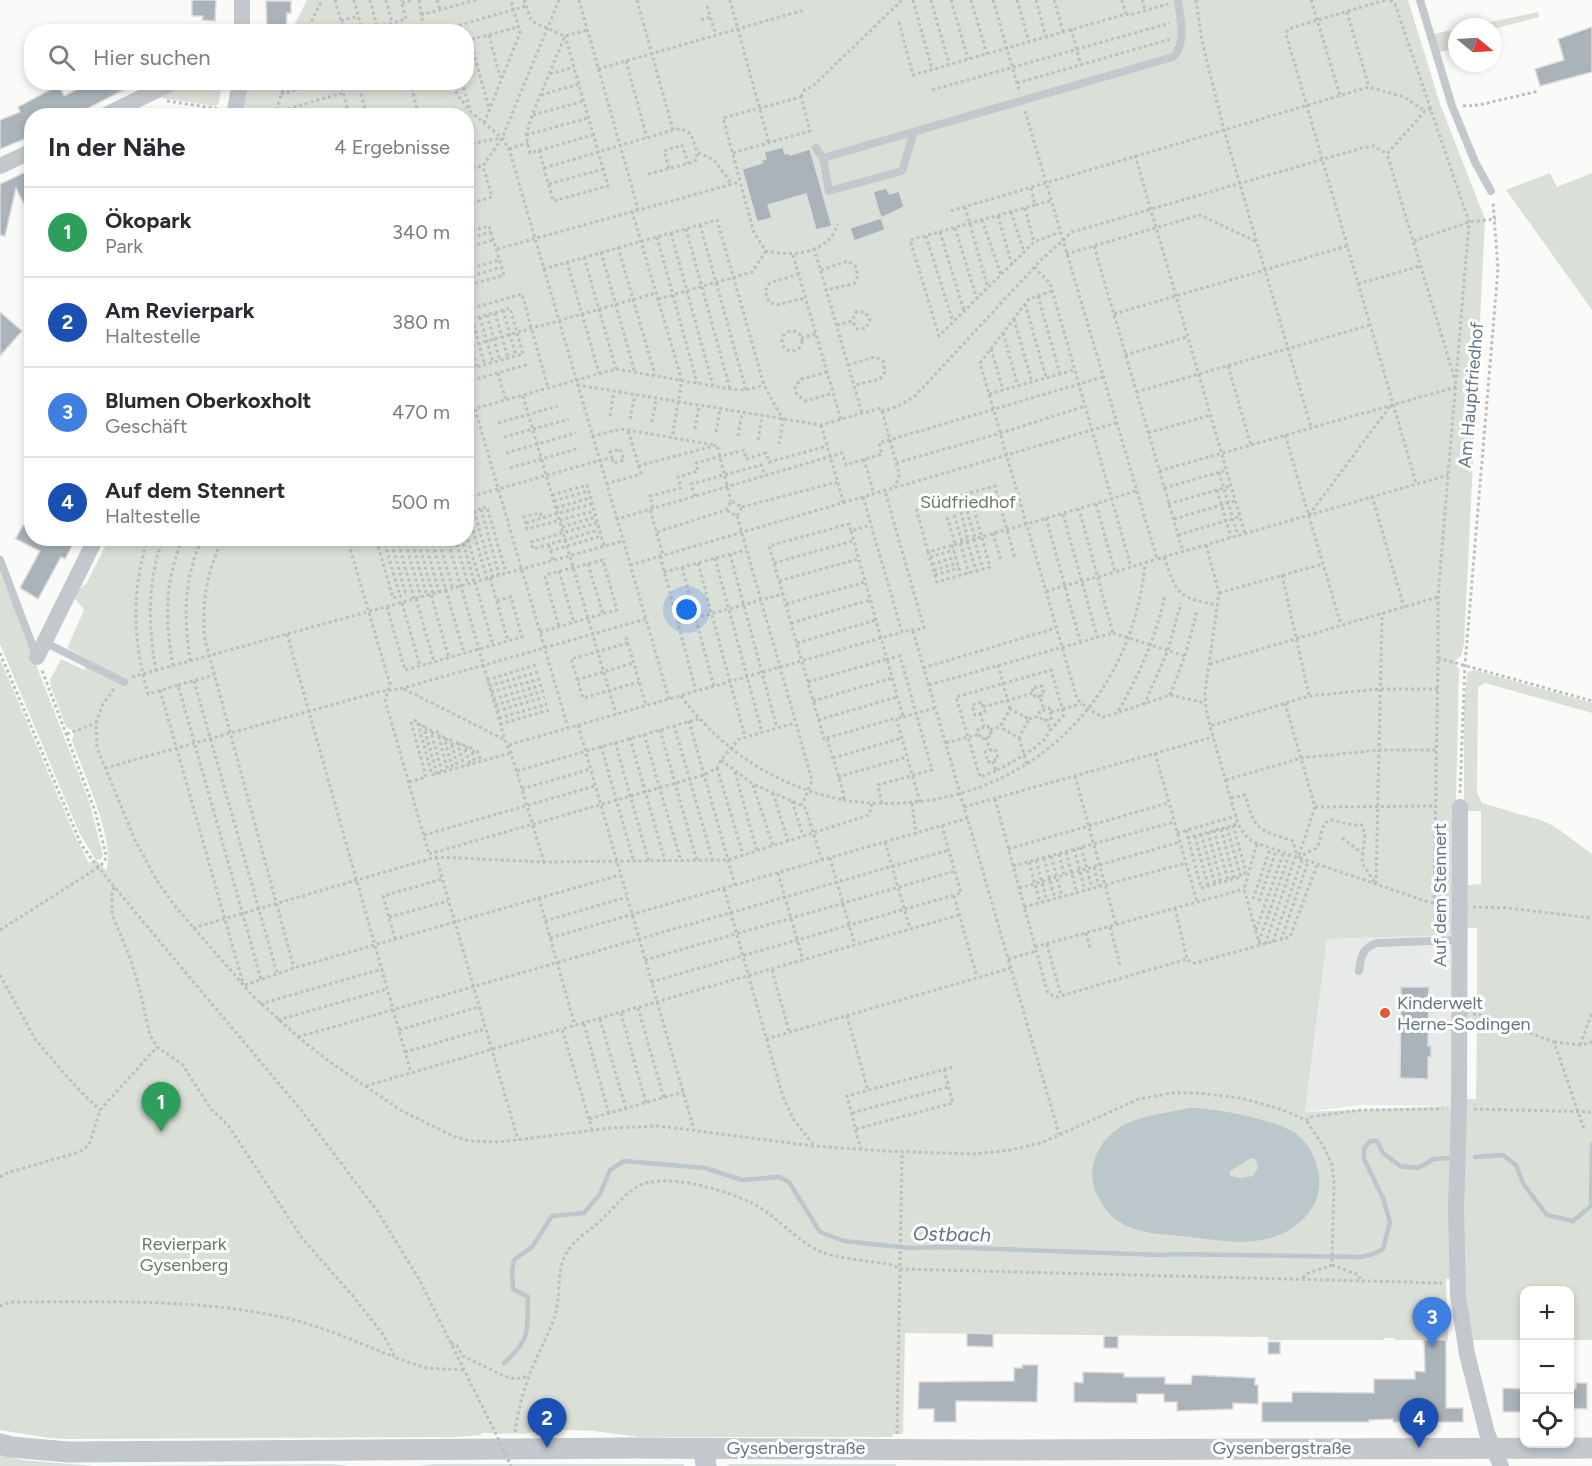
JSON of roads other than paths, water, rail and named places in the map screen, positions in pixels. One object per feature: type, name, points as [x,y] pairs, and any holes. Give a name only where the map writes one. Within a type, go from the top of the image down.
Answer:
[{"type":"street","points":[[242,0],[242,24]]},
{"type":"street","points":[[120,108],[156,90]]},
{"type":"street","points":[[236,108],[239,90]]},
{"type":"street","points":[[0,166],[24,155]]},
{"type":"street","points":[[37,657],[92,546]]},
{"type":"street","name":"Auf dem Stennert","points":[[1460,807],[1459,1109],[1456,1209],[1458,1283],[1463,1340],[1497,1457]]},
{"type":"street","name":"Gysenbergstraße","points":[[0,1444],[68,1452],[511,1457],[705,1457],[897,1448],[981,1458],[1497,1457],[1592,1448]]},
{"type":"lane","points":[[823,158],[1173,57],[1179,51],[1182,37],[1178,0]]},
{"type":"lane","points":[[1420,0],[1452,106],[1475,162],[1491,191]]},
{"type":"lane","points":[[816,148],[823,158],[829,191],[902,171],[914,132]]},
{"type":"lane","points":[[0,560],[37,657]]},
{"type":"lane","points":[[44,641],[124,682]]},
{"type":"lane","points":[[1359,971],[1362,954],[1370,945],[1459,940]]},
{"type":"waterway","name":"Ostbach","points":[[504,1363],[523,1341],[527,1327],[528,1297],[513,1289],[514,1260],[532,1247],[552,1216],[584,1213],[600,1194],[610,1170],[624,1161],[705,1168],[742,1180],[779,1177],[789,1182],[820,1232],[844,1241],[909,1248],[941,1247],[1163,1255],[1361,1257],[1383,1249],[1390,1222],[1383,1198],[1364,1159],[1364,1149],[1370,1141],[1377,1141],[1383,1153],[1400,1166],[1418,1168],[1434,1159],[1448,1158]]},
{"type":"waterway","name":"Ostbach","points":[[1475,1157],[1503,1155],[1516,1165],[1524,1185],[1547,1215],[1573,1221],[1591,1206],[1592,1144]]},
{"type":"place","name":"Kinderwelt Herne-Sodingen","points":[[1385,1013]]},
{"type":"place","name":"Ökopark","points":[[161,1132]]},
{"type":"place","name":"Blumen Oberkoxholt","points":[[1432,1347]]},
{"type":"place","name":"Am Revierpark","points":[[547,1448]]},
{"type":"place","name":"Auf dem Stennert","points":[[1419,1448]]},
{"type":"park label","name":"Südfriedhof","points":[[968,502]]},
{"type":"park label","name":"Revierpark Gysenberg","points":[[184,1254]]}]
